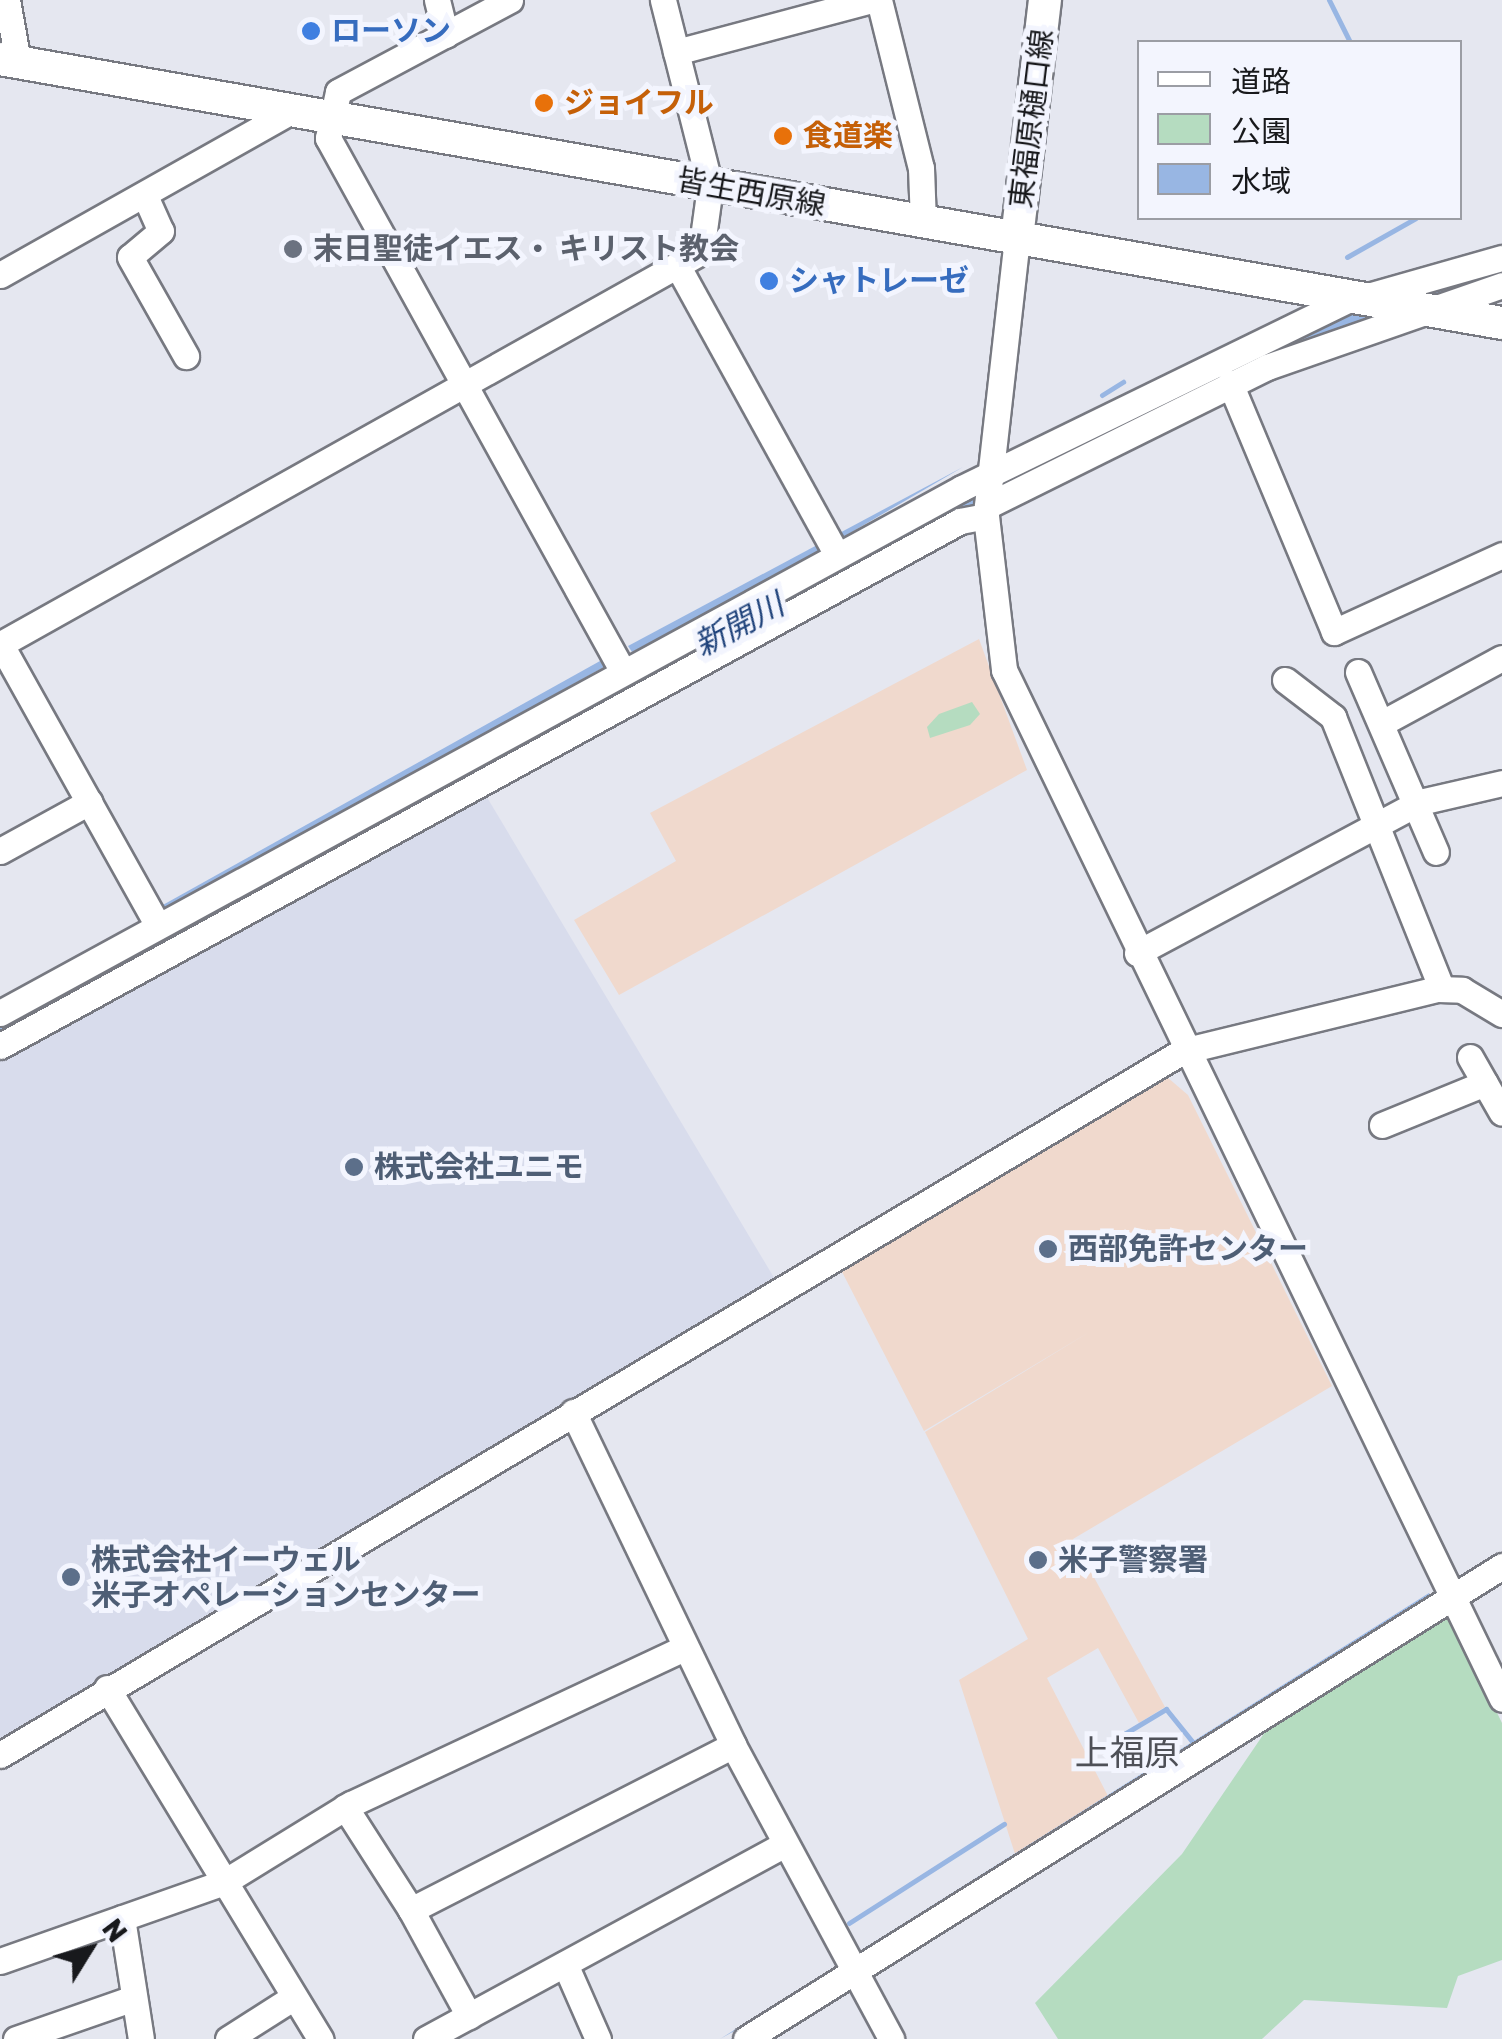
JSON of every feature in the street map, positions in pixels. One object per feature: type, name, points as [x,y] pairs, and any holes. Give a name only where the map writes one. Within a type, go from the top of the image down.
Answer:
[{"type":"main road","name":"東福原樋口線","points":[[1016,238],[1045,0]]},
{"type":"main road","name":"皆生西原線","points":[[9,61],[1502,323]]},
{"type":"street","points":[[7,0],[9,61]]},
{"type":"street","points":[[436,0],[446,35]]},
{"type":"street","points":[[510,0],[338,92],[326,117],[336,156],[622,670]]},
{"type":"street","points":[[158,926],[0,644],[700,252],[710,186],[663,0]]},
{"type":"street","points":[[676,52],[871,0]]},
{"type":"street","points":[[879,0],[921,168],[924,223]]},
{"type":"street","points":[[0,275],[146,198],[290,112]]},
{"type":"street","points":[[146,198],[160,231],[130,256],[186,356]]},
{"type":"street","points":[[1016,238],[987,508],[1004,670],[1183,1050],[1501,1697]]},
{"type":"street","points":[[0,1013],[622,670],[831,544],[990,474],[1360,299],[1502,258]]},
{"type":"street","points":[[677,265],[831,544]]},
{"type":"street","points":[[0,1046],[925,540],[1230,383],[1426,309],[1502,285]]},
{"type":"street","points":[[1230,383],[1334,632],[1502,556]]},
{"type":"street","points":[[1384,722],[1502,658]]},
{"type":"street","points":[[1358,672],[1384,722],[1436,852]]},
{"type":"street","points":[[1285,680],[1333,718],[1442,989]]},
{"type":"street","points":[[1137,953],[1376,830],[1419,803],[1502,782]]},
{"type":"street","points":[[0,851],[89,802]]},
{"type":"street","points":[[0,1755],[1183,1050],[1442,989],[1462,990],[1501,1015]]},
{"type":"street","points":[[1470,1057],[1502,1113]]},
{"type":"street","points":[[1382,1125],[1485,1083]]},
{"type":"street","points":[[573,1412],[733,1745],[891,2039]]},
{"type":"street","points":[[746,2039],[851,1968],[1502,1566]]},
{"type":"street","points":[[0,1962],[224,1882],[345,1807],[684,1648]]},
{"type":"street","points":[[107,1688],[320,2039]]},
{"type":"street","points":[[410,1910],[733,1745]]},
{"type":"street","points":[[345,1807],[410,1910],[469,2016]]},
{"type":"street","points":[[426,2039],[784,1845]]},
{"type":"street","points":[[122,1918],[140,2039]]},
{"type":"street","points":[[565,1964],[598,2039]]},
{"type":"street","points":[[228,2039],[294,1997]]},
{"type":"street","points":[[16,2039],[134,1998]]},
{"type":"shaded area","points":[[979,639],[1027,770],[619,995],[574,920],[676,861],[650,813]]},
{"type":"shaded area","name":"株式会社ユニモ","points":[[485,794],[776,1281],[0,1741],[0,1052]]},
{"type":"shaded area","points":[[1167,1077],[1188,1095],[1332,1386],[1073,1539],[1165,1707],[1139,1723],[1098,1648],[1047,1678],[1108,1796],[1015,1854],[959,1680],[1028,1639],[925,1432],[1091,1331],[924,1431],[840,1268]]},
{"type":"green space","points":[[972,702],[980,714],[970,725],[930,738],[927,727],[939,714]]},
{"type":"green space","points":[[1448,1612],[1502,1723],[1502,1960],[1458,1976],[1447,2008],[1304,2000],[1262,2039],[1058,2039],[1035,2003],[1182,1854],[1282,1707]]},
{"type":"water","name":"新開川","points":[[1502,264],[1502,275],[1251,365],[970,507],[0,1039],[0,1025],[962,498],[1313,322]]},
{"type":"water","points":[[963,467],[785,571],[632,652],[628,646]]},
{"type":"water","points":[[600,661],[604,667],[165,912],[161,906]]},
{"type":"water","points":[[1429,1593],[1433,1599],[843,1970],[720,2039]]},
{"type":"waterway","points":[[1329,0],[1349,40]]},
{"type":"waterway","points":[[1347,257],[1412,220]]},
{"type":"waterway","points":[[1102,395],[1123,382]]},
{"type":"waterway","points":[[1095,1767],[1089,1755],[1166,1709],[1195,1745]]},
{"type":"waterway","points":[[849,1923],[1004,1824]]},
{"type":"place","name":"ローソン","points":[[311,31]]},
{"type":"place","name":"ジョイフル","points":[[544,103]]},
{"type":"place","name":"食道楽","points":[[783,136]]},
{"type":"place","name":"末日聖徒イエス・ キリスト教会","points":[[293,249]]},
{"type":"place","name":"シャトレーゼ","points":[[769,281]]},
{"type":"place","name":"株式会社ユニモ","points":[[354,1167]]},
{"type":"place","name":"西部免許センター","points":[[1048,1249]]},
{"type":"place","name":"米子警察署","points":[[1038,1560]]},
{"type":"place","name":"株式会社イーウェル 米子オペレーションセンター","points":[[71,1577]]},
{"type":"district","name":"上福原","points":[[1127,1753]]}]
